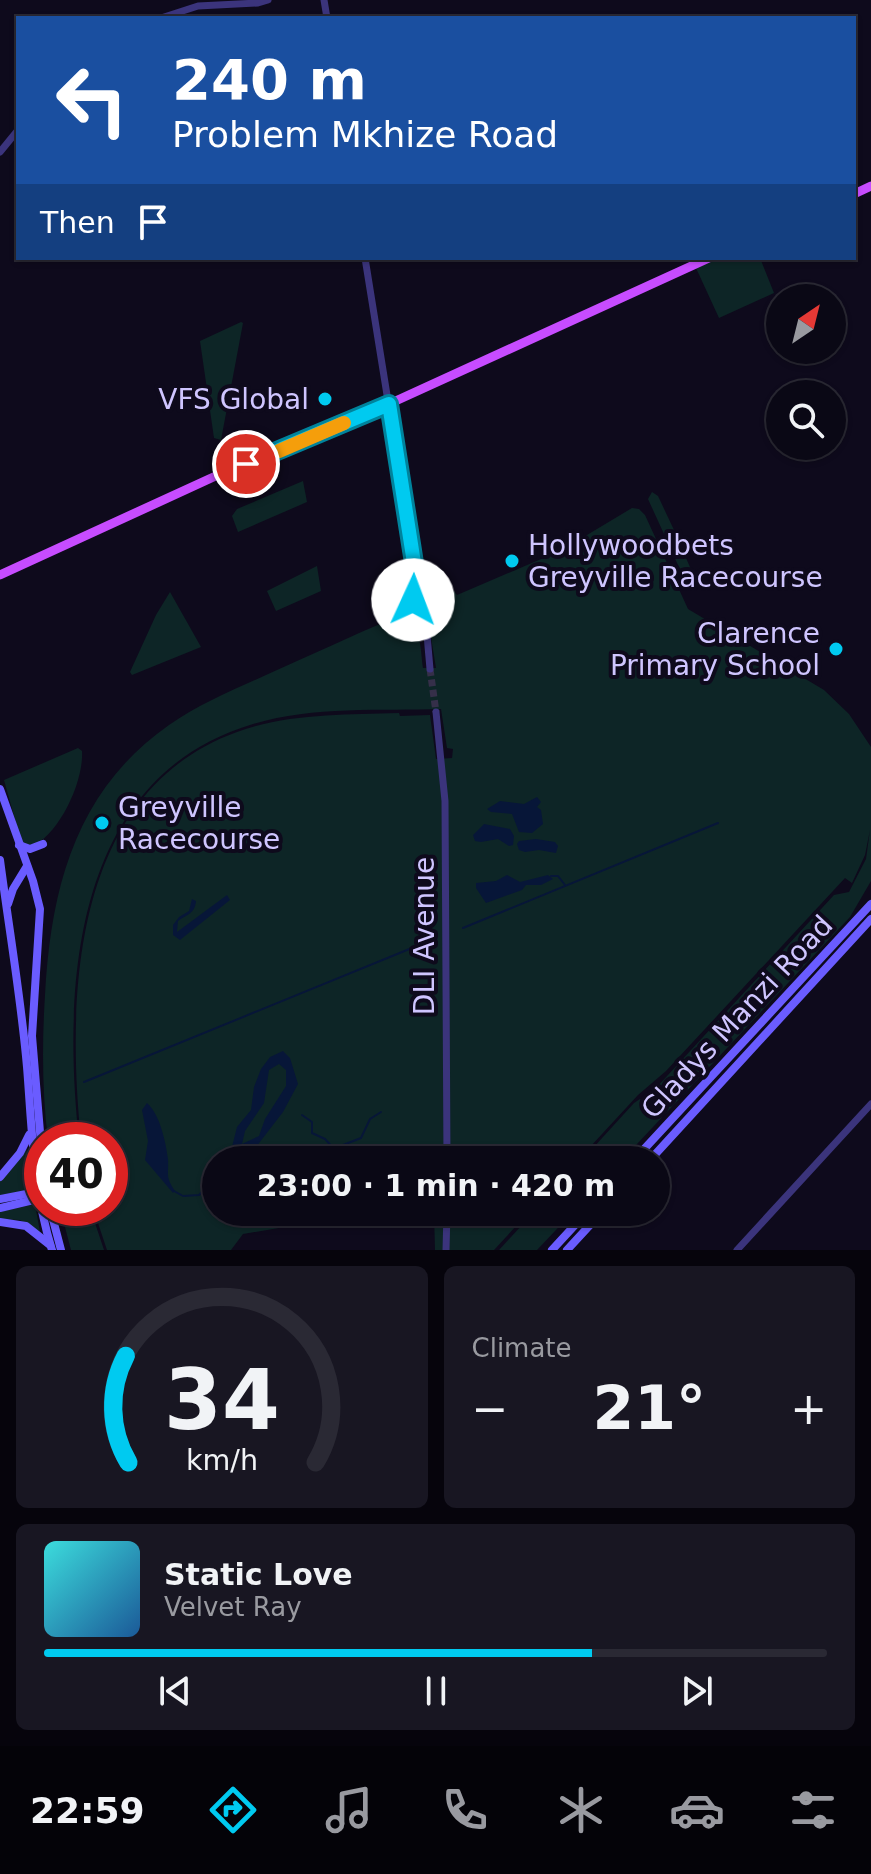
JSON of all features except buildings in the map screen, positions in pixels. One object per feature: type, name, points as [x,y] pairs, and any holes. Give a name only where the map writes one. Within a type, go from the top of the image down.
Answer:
[{"type":"main road","points":[[0,575],[220,474],[389,404],[705,260]]},
{"type":"main road","points":[[0,789],[33,881],[40,919],[32,1036],[39,1122]]},
{"type":"main road","points":[[19,845],[30,849],[43,844]]},
{"type":"main road","points":[[0,860],[27,1067],[30,1122]]},
{"type":"main road","points":[[7,909],[16,883],[27,866]]},
{"type":"main road","points":[[16,883],[33,881]]},
{"type":"main road","name":"Gladys Manzi Road","points":[[647,1146],[871,904]]},
{"type":"main road","name":"Gladys Manzi Road","points":[[663,1146],[871,919]]},
{"type":"main road","points":[[17,989],[35,988]]},
{"type":"main road","points":[[0,1177],[24,1145]]},
{"type":"main road","points":[[0,1199],[24,1197]]},
{"type":"main road","points":[[0,1208],[24,1200]]},
{"type":"main road","points":[[0,1222],[26,1226],[51,1248]]},
{"type":"main road","points":[[46,1226],[51,1248]]},
{"type":"main road","points":[[55,1226],[61,1250]]},
{"type":"main road","points":[[552,1250],[574,1226]]},
{"type":"main road","points":[[567,1250],[589,1226]]},
{"type":"street","points":[[167,16],[198,6],[268,0]]},
{"type":"street","points":[[0,152],[16,132]]},
{"type":"street","points":[[365,260],[417,582],[408,594],[416,601],[430,669]]},
{"type":"street","points":[[417,582],[428,588],[425,599],[426,638]]},
{"type":"street","points":[[416,601],[425,599]]},
{"type":"street","points":[[380,615],[407,614],[424,629]]},
{"type":"street","name":"DLI Avenue","points":[[436,712],[445,801],[447,1146]]},
{"type":"street","points":[[737,1250],[871,1104]]},
{"type":"street","points":[[446,1250],[447,1226]]},
{"type":"green space","points":[[716,260],[761,260],[770,284],[766,284],[766,297],[719,318],[696,268]]},
{"type":"green space","points":[[241,322],[221,440],[214,438],[200,341]]},
{"type":"green space","points":[[303,481],[307,502],[238,532],[232,516],[237,509]]},
{"type":"green space","points":[[652,492],[658,496],[674,530],[670,537],[664,534],[648,499]]},
{"type":"green space","points":[[632,508],[639,509],[645,515],[688,609],[824,690],[849,714],[871,747],[871,881],[850,917],[635,1146],[595,1146],[634,1103],[640,1099],[644,1101],[834,895],[849,892],[866,859],[870,830],[865,855],[852,883],[845,878],[666,1071],[638,1095],[591,1146],[202,1146],[202,1226],[290,1226],[243,1234],[231,1250],[107,1250],[99,1226],[128,1226],[128,1122],[80,1122],[76,1023],[81,962],[92,903],[112,848],[141,800],[183,760],[237,732],[277,721],[338,715],[430,715],[436,759],[452,758],[453,749],[447,748],[441,709],[299,714],[253,724],[193,751],[148,789],[115,838],[92,893],[79,953],[74,1016],[78,1122],[47,1122],[43,1031],[48,955],[62,879],[90,811],[111,779],[137,751],[192,710],[394,618],[410,622],[415,627],[423,668],[436,668],[428,619],[430,606],[438,598],[454,591],[457,595],[562,550]]},
{"type":"green space","points":[[676,545],[682,549],[697,583],[694,590],[688,587],[672,552]]},
{"type":"green space","points":[[317,566],[321,591],[276,611],[267,591]]},
{"type":"green space","points":[[170,592],[201,647],[132,675],[130,672],[156,615]]},
{"type":"green space","points":[[78,748],[82,751],[82,763],[68,806],[51,832],[30,847],[21,841],[4,780]]},
{"type":"green space","points":[[24,1148],[24,1191],[0,1195],[0,1180]]},
{"type":"green space","points":[[24,1207],[24,1222],[0,1219],[0,1212]]},
{"type":"green space","points":[[65,1226],[96,1226],[104,1250],[71,1250]]},
{"type":"green space","points":[[434,1226],[516,1226],[494,1250],[435,1250]]},
{"type":"green space","points":[[521,1226],[560,1226],[537,1250],[499,1250]]},
{"type":"water","points":[[537,797],[541,802],[537,807],[541,810],[543,824],[532,833],[519,832],[512,814],[487,809],[500,801],[524,804]]},
{"type":"water","points":[[484,824],[510,829],[514,836],[513,845],[509,846],[498,839],[475,841],[473,835]]},
{"type":"water","points":[[536,839],[555,842],[558,846],[556,853],[519,850],[519,841]]},
{"type":"water","points":[[507,875],[520,882],[548,875],[553,879],[541,885],[526,885],[522,890],[486,903],[476,883],[496,881]]},
{"type":"water","points":[[227,895],[230,900],[180,940],[173,935],[173,925],[189,911],[192,899],[196,901],[194,909],[178,921],[177,932]]},
{"type":"water","points":[[283,1051],[290,1058],[298,1084],[283,1112],[257,1146],[232,1146],[237,1127],[251,1110],[254,1087],[270,1057]],"holes":[[[279,1064],[286,1070],[286,1086],[265,1119],[259,1136],[242,1144],[245,1131],[264,1103],[269,1070]]]},
{"type":"water","points":[[147,1103],[162,1129],[173,1193],[145,1160],[148,1141],[142,1110]]},
{"type":"waterway","points":[[463,928],[718,823]]},
{"type":"waterway","points":[[551,876],[558,876],[565,885]]},
{"type":"waterway","points":[[84,1082],[429,941]]},
{"type":"waterway","points":[[302,1115],[312,1122],[312,1133],[325,1139],[336,1151],[361,1138],[370,1119],[381,1112]]},
{"type":"waterway","points":[[174,1191],[183,1196],[202,1192]]},
{"type":"tunnel","points":[[430,669],[436,712]]},
{"type":"slow traffic","points":[[279,451],[344,423]]},
{"type":"place","name":"VFS Global","points":[[325,399]]},
{"type":"place","name":"Hollywoodbets Greyville Racecourse","points":[[512,561]]},
{"type":"place","name":"Clarence Primary School","points":[[836,649]]},
{"type":"place","name":"Greyville Racecourse","points":[[102,823]]},
{"type":"route","points":[[246,464],[389,404],[414,563],[408,590],[413,600]]}]
